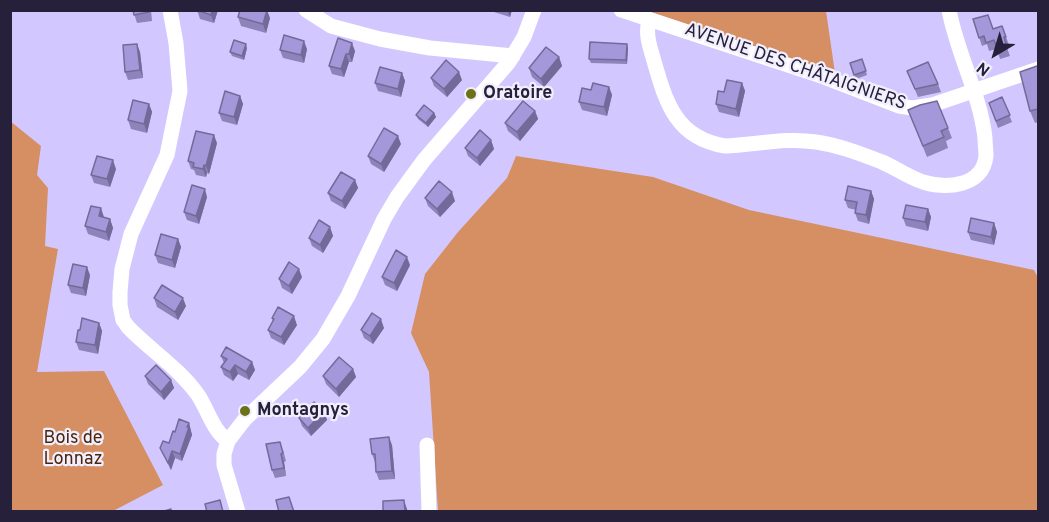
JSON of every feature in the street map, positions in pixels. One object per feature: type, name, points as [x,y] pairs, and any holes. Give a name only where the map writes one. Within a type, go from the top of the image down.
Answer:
[{"type":"street","points":[[170,10],[176,43],[180,91],[167,155],[131,234],[122,269],[120,305],[123,320],[128,327],[185,380],[198,395],[221,437],[228,441]]},
{"type":"street","points":[[306,10],[331,26],[380,39],[430,48],[513,56]]},
{"type":"street","points":[[238,512],[224,465],[224,454],[228,441],[245,419],[300,367],[323,339],[348,296],[384,219],[403,188],[513,56],[524,37],[534,10]]},
{"type":"street","name":"AVENUE DES CHÂTAIGNIERS","points":[[621,10],[824,76],[905,107],[926,107],[1038,69]]},
{"type":"street","points":[[649,20],[648,40],[663,92],[678,121],[694,136],[714,144],[735,146],[796,141],[816,142],[835,146],[880,162],[923,182],[942,185],[971,180],[977,176],[986,158],[982,117],[949,10]]},
{"type":"street","points":[[427,445],[429,512]]},
{"type":"green space","points":[[648,11],[826,11],[835,73]]},
{"type":"green space","name":"Bois de Lonnaz","points":[[10,121],[41,146],[37,175],[48,188],[45,246],[58,249],[37,372],[104,371],[163,485],[113,511],[11,511]]},
{"type":"green space","points":[[516,156],[653,177],[749,210],[1034,270],[1038,278],[1038,511],[438,511],[429,372],[411,333],[425,274],[458,232],[507,178]]},
{"type":"building","points":[[133,10],[149,10],[149,12],[134,15]]},
{"type":"building","points":[[197,10],[212,10],[211,15]]},
{"type":"building","points":[[240,10],[267,10],[263,24],[238,17]]},
{"type":"building","points":[[988,15],[993,29],[1002,26],[1007,48],[998,51],[994,40],[986,43],[984,36],[979,38],[973,19]]},
{"type":"building","points":[[284,35],[304,41],[301,55],[280,50]]},
{"type":"building","points":[[338,38],[352,43],[341,69],[329,66]]},
{"type":"building","points":[[234,40],[246,44],[242,56],[230,52]]},
{"type":"building","points":[[590,42],[627,44],[626,60],[589,59]]},
{"type":"building","points":[[137,44],[140,70],[125,72],[123,45]]},
{"type":"building","points":[[546,47],[559,57],[541,79],[529,68]]},
{"type":"building","points":[[862,59],[866,71],[854,75],[850,63]]},
{"type":"building","points":[[446,60],[459,72],[444,89],[431,78]]},
{"type":"building","points":[[928,62],[938,84],[915,89],[907,71]]},
{"type":"building","points":[[1038,65],[1038,109],[1030,111],[1020,72]]},
{"type":"building","points":[[380,67],[402,73],[398,89],[375,83]]},
{"type":"building","points":[[727,80],[742,83],[736,109],[716,104],[718,91],[724,92]]},
{"type":"building","points":[[593,83],[609,87],[604,107],[579,102],[582,88],[591,90]]},
{"type":"building","points":[[225,91],[240,96],[234,117],[219,113]]},
{"type":"building","points":[[1002,97],[1010,115],[996,121],[989,103]]},
{"type":"building","points":[[133,100],[149,104],[144,124],[128,120]]},
{"type":"building","points":[[523,101],[535,111],[517,132],[505,123]]},
{"type":"building","points":[[937,101],[948,128],[941,131],[944,137],[923,146],[908,110]]},
{"type":"building","points":[[424,105],[434,113],[426,123],[416,115]]},
{"type":"building","points":[[384,128],[398,136],[381,164],[368,156]]},
{"type":"building","points":[[480,130],[491,140],[477,158],[465,148]]},
{"type":"building","points":[[196,131],[214,135],[206,166],[204,165],[203,169],[193,167],[194,163],[188,161]]},
{"type":"building","points":[[97,156],[113,160],[107,179],[91,175]]},
{"type":"building","points":[[341,172],[355,180],[342,201],[328,193]]},
{"type":"building","points":[[439,181],[452,192],[437,209],[425,198]]},
{"type":"building","points":[[192,185],[205,189],[196,216],[184,212]]},
{"type":"building","points":[[848,186],[871,191],[866,215],[855,213],[857,202],[845,200]]},
{"type":"building","points":[[906,205],[928,209],[925,222],[903,218]]},
{"type":"building","points":[[91,206],[101,208],[99,216],[110,219],[106,232],[85,226]]},
{"type":"building","points":[[971,218],[994,223],[991,237],[968,232]]},
{"type":"building","points":[[319,220],[330,227],[320,245],[309,238]]},
{"type":"building","points":[[161,234],[178,239],[172,260],[155,255]]},
{"type":"building","points":[[396,250],[407,257],[394,283],[382,277]]},
{"type":"building","points":[[289,262],[299,269],[289,286],[279,279]]},
{"type":"building","points":[[73,264],[87,267],[83,288],[68,285]]},
{"type":"building","points":[[162,285],[183,298],[175,312],[154,298]]},
{"type":"building","points":[[278,307],[294,316],[281,337],[268,330]]},
{"type":"building","points":[[372,313],[381,319],[370,336],[361,330]]},
{"type":"building","points":[[82,318],[99,323],[95,345],[76,342]]},
{"type":"building","points":[[226,347],[252,362],[246,372],[235,365],[230,372],[221,367],[227,359],[221,356]]},
{"type":"building","points":[[339,357],[353,369],[336,389],[323,376]]},
{"type":"building","points":[[156,365],[171,380],[161,392],[145,376]]},
{"type":"building","points":[[314,402],[324,411],[308,428],[299,418]]},
{"type":"building","points":[[179,419],[189,423],[187,427],[189,427],[180,454],[172,451],[168,463],[160,448],[163,441],[169,443]]},
{"type":"building","points":[[389,437],[392,471],[376,472],[375,454],[372,454],[370,439]]},
{"type":"building","points":[[280,442],[284,468],[272,470],[266,444]]},
{"type":"building","points":[[289,497],[294,512],[279,512],[276,500]]},
{"type":"building","points":[[220,500],[223,512],[207,512],[205,504]]},
{"type":"building","points":[[404,500],[405,512],[383,512],[383,501]]},
{"type":"place","name":"Oratoire","points":[[471,94]]},
{"type":"place","name":"Montagnys","points":[[245,411]]}]
